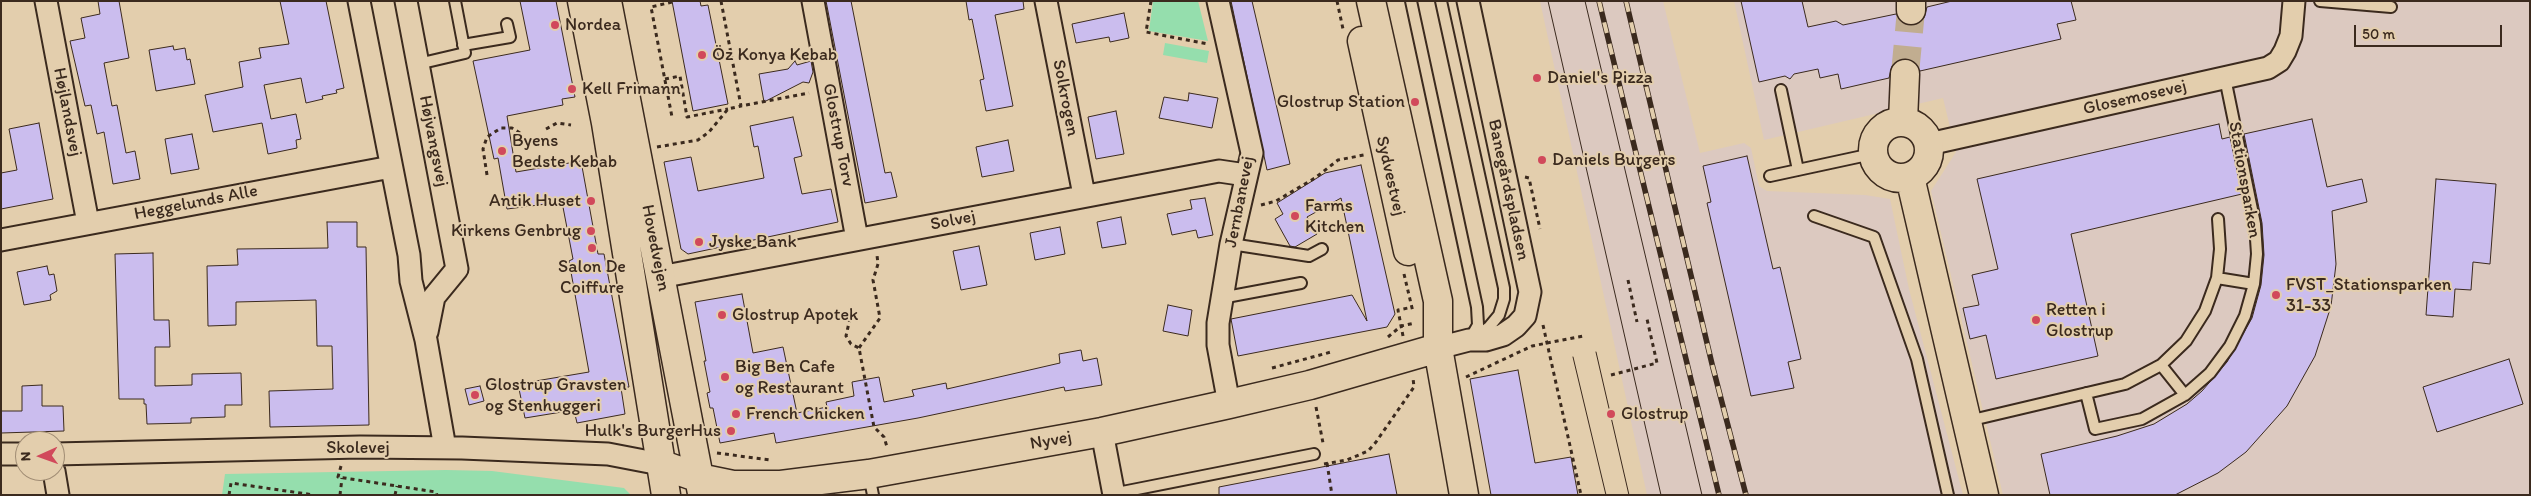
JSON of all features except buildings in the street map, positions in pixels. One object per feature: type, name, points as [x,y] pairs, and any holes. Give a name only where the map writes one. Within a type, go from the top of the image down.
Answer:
[{"type":"street","name":"Højlandsvej","points":[[46,1],[88,223]]},
{"type":"street","name":"Højvangsvej","points":[[359,1],[409,255],[411,281],[426,340],[445,448]]},
{"type":"street","name":"Højvangsvej","points":[[406,1],[457,268],[432,303],[426,340]]},
{"type":"street","name":"Hovedvejen","points":[[582,1],[606,123],[666,495]]},
{"type":"street","name":"Hovedvejen","points":[[607,1],[700,486]]},
{"type":"street","name":"Glostrup Torv","points":[[813,1],[830,89],[866,238]]},
{"type":"street","name":"Solkrogen","points":[[1046,1],[1084,195]]},
{"type":"street","name":"Jernbanevej","points":[[1218,1],[1252,153],[1231,244],[1217,333],[1229,404]]},
{"type":"street","name":"Sydvestvej","points":[[1353,1],[1384,151],[1421,305],[1438,348]]},
{"type":"street","name":"Sydvestvej","points":[[1371,1],[1438,301],[1438,348],[1464,495]]},
{"type":"street","name":"Banegårdspladsen","points":[[1438,348],[1469,340],[1486,340],[1503,335],[1516,326],[1525,316],[1530,292],[1468,1]]},
{"type":"street","name":"Glosemosevej","points":[[1929,144],[2268,68],[2279,60],[2291,36],[2294,1]]},
{"type":"street","points":[[1903,121],[1905,74]]},
{"type":"street","points":[[1903,121],[1920,128],[1929,144],[1926,164],[1919,172],[1910,177],[1900,179],[1890,176],[1875,163],[1872,154],[1875,139],[1884,127],[1903,121]]},
{"type":"street","name":"Heggelunds Alle","points":[[1,240],[391,166]]},
{"type":"street","name":"Solvej","points":[[660,277],[1084,195],[1219,171],[1246,175]]},
{"type":"street","points":[[1910,177],[1984,495]]},
{"type":"street","name":"Højvangsvej","points":[[409,255],[424,278],[434,281],[449,279]]},
{"type":"street","name":"Nyvej","points":[[660,464],[700,486],[760,486],[883,463],[1102,432],[1310,385],[1408,355],[1438,348]]},
{"type":"street","points":[[1102,432],[1112,494]]},
{"type":"street","name":"Skolevej","points":[[65,454],[360,447],[445,448],[608,454],[660,464]]},
{"type":"street","points":[[1,454],[15,454]]},
{"type":"street","points":[[56,481],[58,495]]},
{"type":"lane","points":[[418,64],[465,53],[455,1]]},
{"type":"lane","points":[[1411,1],[1477,307],[1478,324],[1469,340]]},
{"type":"lane","name":"Banegårdspladsen","points":[[1441,1],[1505,293],[1502,308],[1494,321],[1484,332],[1469,340]]},
{"type":"lane","points":[[2320,1],[2391,7]]},
{"type":"lane","points":[[463,45],[510,37],[507,24]]},
{"type":"lane","name":"Stationsparken","points":[[2086,393],[2095,430],[2142,419],[2185,395],[2210,373],[2230,346],[2245,316],[2254,284],[2257,254],[2255,224],[2225,78]]},
{"type":"lane","points":[[1781,90],[1798,170]]},
{"type":"lane","points":[[1770,176],[1872,154]]},
{"type":"lane","points":[[1814,216],[1874,237],[1917,360],[1948,495]]},
{"type":"lane","name":"Stationsparken","points":[[1967,421],[2125,384],[2161,365],[2186,341],[2206,311],[2217,278],[2220,249],[2218,219]]},
{"type":"lane","points":[[1231,244],[1308,256],[1322,249]]},
{"type":"lane","points":[[2217,278],[2254,284]]},
{"type":"lane","points":[[1221,298],[1301,283]]},
{"type":"lane","points":[[2161,365],[2185,395]]},
{"type":"lane","points":[[1112,494],[1314,454]]},
{"type":"path","points":[[721,1],[741,106]]},
{"type":"path","points":[[1152,1],[1146,32],[1228,48]]},
{"type":"path","points":[[672,2],[651,7],[672,117]]},
{"type":"path","points":[[665,79],[680,76],[688,117],[830,89]]},
{"type":"path","points":[[637,151],[698,140],[709,132],[728,108]]},
{"type":"path","points":[[546,129],[557,123],[571,125]]},
{"type":"path","points":[[487,175],[483,149],[487,137],[501,128],[512,128],[520,133]]},
{"type":"path","points":[[1240,201],[1260,205],[1276,201],[1315,178],[1338,160],[1384,151]]},
{"type":"path","points":[[866,238],[878,264],[873,280],[880,318],[859,348],[874,427],[884,437],[883,463]]},
{"type":"path","points":[[1628,280],[1637,322]]},
{"type":"path","points":[[1414,387],[1398,310],[1421,305]]},
{"type":"path","points":[[850,318],[846,336],[851,344],[859,348]]},
{"type":"path","points":[[1611,375],[1657,363],[1647,319]]},
{"type":"path","points":[[1386,338],[1401,326]]},
{"type":"path","points":[[1314,454],[1316,466],[1347,460],[1368,450],[1376,442],[1414,387],[1469,376],[1526,349],[1583,336]]},
{"type":"path","points":[[1546,343],[1581,495]]},
{"type":"path","points":[[1262,370],[1338,350]]},
{"type":"path","points":[[694,451],[773,460]]},
{"type":"path","points":[[340,495],[342,478],[436,492],[436,495]]},
{"type":"path","points":[[229,495],[231,483],[314,495]]},
{"type":"path","points":[[395,495],[397,486]]},
{"type":"shaded area","points":[[1540,1],[1663,1],[1700,153],[1744,143],[1751,148],[1759,186],[1767,191],[1865,195],[1890,199],[1909,289],[1963,495],[1647,495]]},
{"type":"shaded area","points":[[1734,1],[2530,1],[2530,495],[2003,495],[1931,191],[1956,152],[1943,98],[1764,140]]},
{"type":"green space","points":[[1153,1],[1198,1],[1208,41],[1149,31]]},
{"type":"green space","points":[[1165,43],[1209,51],[1207,63],[1163,55]]},
{"type":"green space","points":[[446,470],[492,471],[624,488],[631,495],[222,495],[225,474]]},
{"type":"tunnel","points":[[1905,74],[1911,10]]},
{"type":"tram line","points":[[1548,1],[1661,495]]},
{"type":"tram line","points":[[1585,1],[1702,495]]},
{"type":"tram line","points":[[1596,352],[1629,495]]},
{"type":"tram line","points":[[1573,357],[1606,495]]},
{"type":"railway","points":[[1599,1],[1719,495]]},
{"type":"railway","points":[[1626,1],[1712,364],[1746,495]]},
{"type":"place","name":"Nordea","points":[[555,25]]},
{"type":"place","name":"Öz Konya Kebab","points":[[702,55]]},
{"type":"place","name":"Daniel's Pizza","points":[[1537,78]]},
{"type":"place","name":"Kell Frimann","points":[[572,89]]},
{"type":"place","name":"Glostrup Station","points":[[1415,102]]},
{"type":"place","name":"Byens Bedste Kebab","points":[[502,151]]},
{"type":"place","name":"Daniels Burgers","points":[[1542,160]]},
{"type":"place","name":"Antik Huset","points":[[591,201]]},
{"type":"place","name":"Farms Kitchen","points":[[1295,216]]},
{"type":"place","name":"Kirkens Genbrug","points":[[591,231]]},
{"type":"place","name":"Jyske Bank","points":[[699,242]]},
{"type":"place","name":"Salon De Coiffure","points":[[592,248]]},
{"type":"place","name":"FVST_Stationsparken 31-33","points":[[2276,295]]},
{"type":"place","name":"Glostrup Apotek","points":[[722,315]]},
{"type":"place","name":"Retten i Glostrup","points":[[2036,320]]},
{"type":"place","name":"Big Ben Cafe og Restaurant","points":[[725,377]]},
{"type":"place","name":"Glostrup Gravsten og Stenhuggeri","points":[[475,395]]},
{"type":"place","name":"French Chicken","points":[[736,414]]},
{"type":"place","name":"Glostrup","points":[[1611,414]]},
{"type":"place","name":"Hulk's BurgerHus","points":[[731,431]]}]
